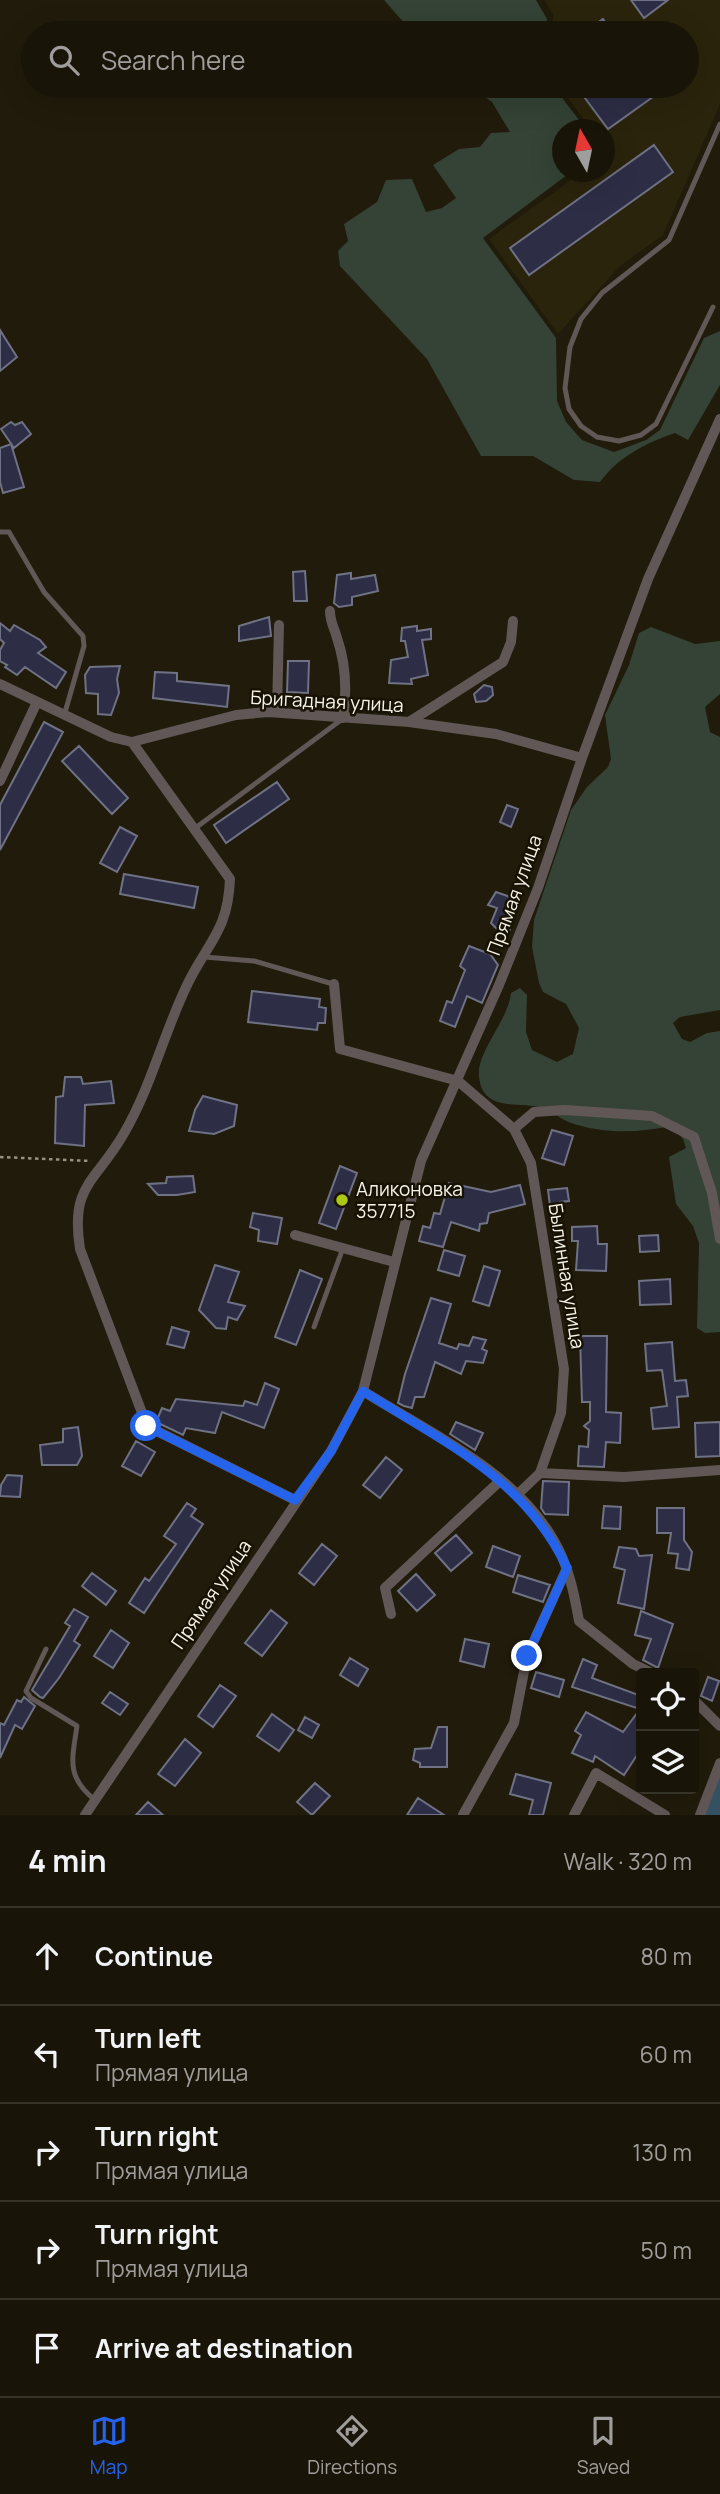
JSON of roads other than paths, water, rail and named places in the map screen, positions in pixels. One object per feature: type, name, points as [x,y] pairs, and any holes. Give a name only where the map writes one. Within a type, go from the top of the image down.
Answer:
[{"type":"street","name":"Прямая улица","points":[[85,1815],[295,1500],[331,1451],[363,1391],[421,1161],[458,1081],[538,888],[582,758],[648,579],[720,419]]},
{"type":"street","points":[[330,611],[330,624],[337,637],[347,690],[343,718]]},
{"type":"street","points":[[409,722],[503,662],[511,642],[513,621]]},
{"type":"street","points":[[277,712],[279,625]]},
{"type":"street","points":[[0,684],[64,716],[111,737],[132,743],[230,879],[229,903],[222,928],[189,982],[152,1079],[106,1160],[90,1177],[79,1199],[78,1236],[146,1426],[295,1500]]},
{"type":"street","points":[[0,780],[37,702]]},
{"type":"street","name":"Бригадная улица","points":[[132,743],[236,715],[277,712],[409,722],[496,734],[582,758]]},
{"type":"street","points":[[334,984],[340,1049],[458,1081]]},
{"type":"street","name":"Былинная улица","points":[[458,1081],[514,1129],[531,1163],[564,1369],[561,1412],[540,1473],[518,1494]]},
{"type":"street","points":[[514,1129],[534,1112],[565,1110],[652,1116],[694,1137],[712,1193],[720,1239]]},
{"type":"street","points":[[295,1235],[394,1262]]},
{"type":"street","points":[[363,1391],[518,1494],[552,1538],[567,1568],[579,1621],[641,1668]]},
{"type":"street","points":[[540,1473],[624,1477],[720,1470]]},
{"type":"street","points":[[391,1614],[385,1588],[500,1480]]},
{"type":"street","points":[[463,1815],[514,1723],[527,1656],[567,1568]]},
{"type":"street","points":[[699,1705],[719,1723]]},
{"type":"street","points":[[700,1815],[720,1763]]},
{"type":"street","points":[[574,1815],[596,1773],[665,1815]]},
{"type":"lane","points":[[713,307],[656,424],[641,435],[619,441],[597,438],[581,426],[569,408],[565,388],[570,347],[581,319],[602,293],[669,240],[720,124]]},
{"type":"lane","points":[[0,532],[9,532],[44,592],[83,636],[84,646],[64,716]]},
{"type":"lane","points":[[194,829],[343,718]]},
{"type":"lane","points":[[204,957],[254,961],[334,984]]},
{"type":"lane","points":[[314,1326],[343,1248]]},
{"type":"lane","points":[[46,1649],[26,1691],[31,1698],[77,1726],[73,1774],[79,1787],[95,1800]]},
{"type":"waterway","points":[[709,1815],[720,1789]]},
{"type":"place","name":"Аликоновка 357715","points":[[342,1200]]}]
